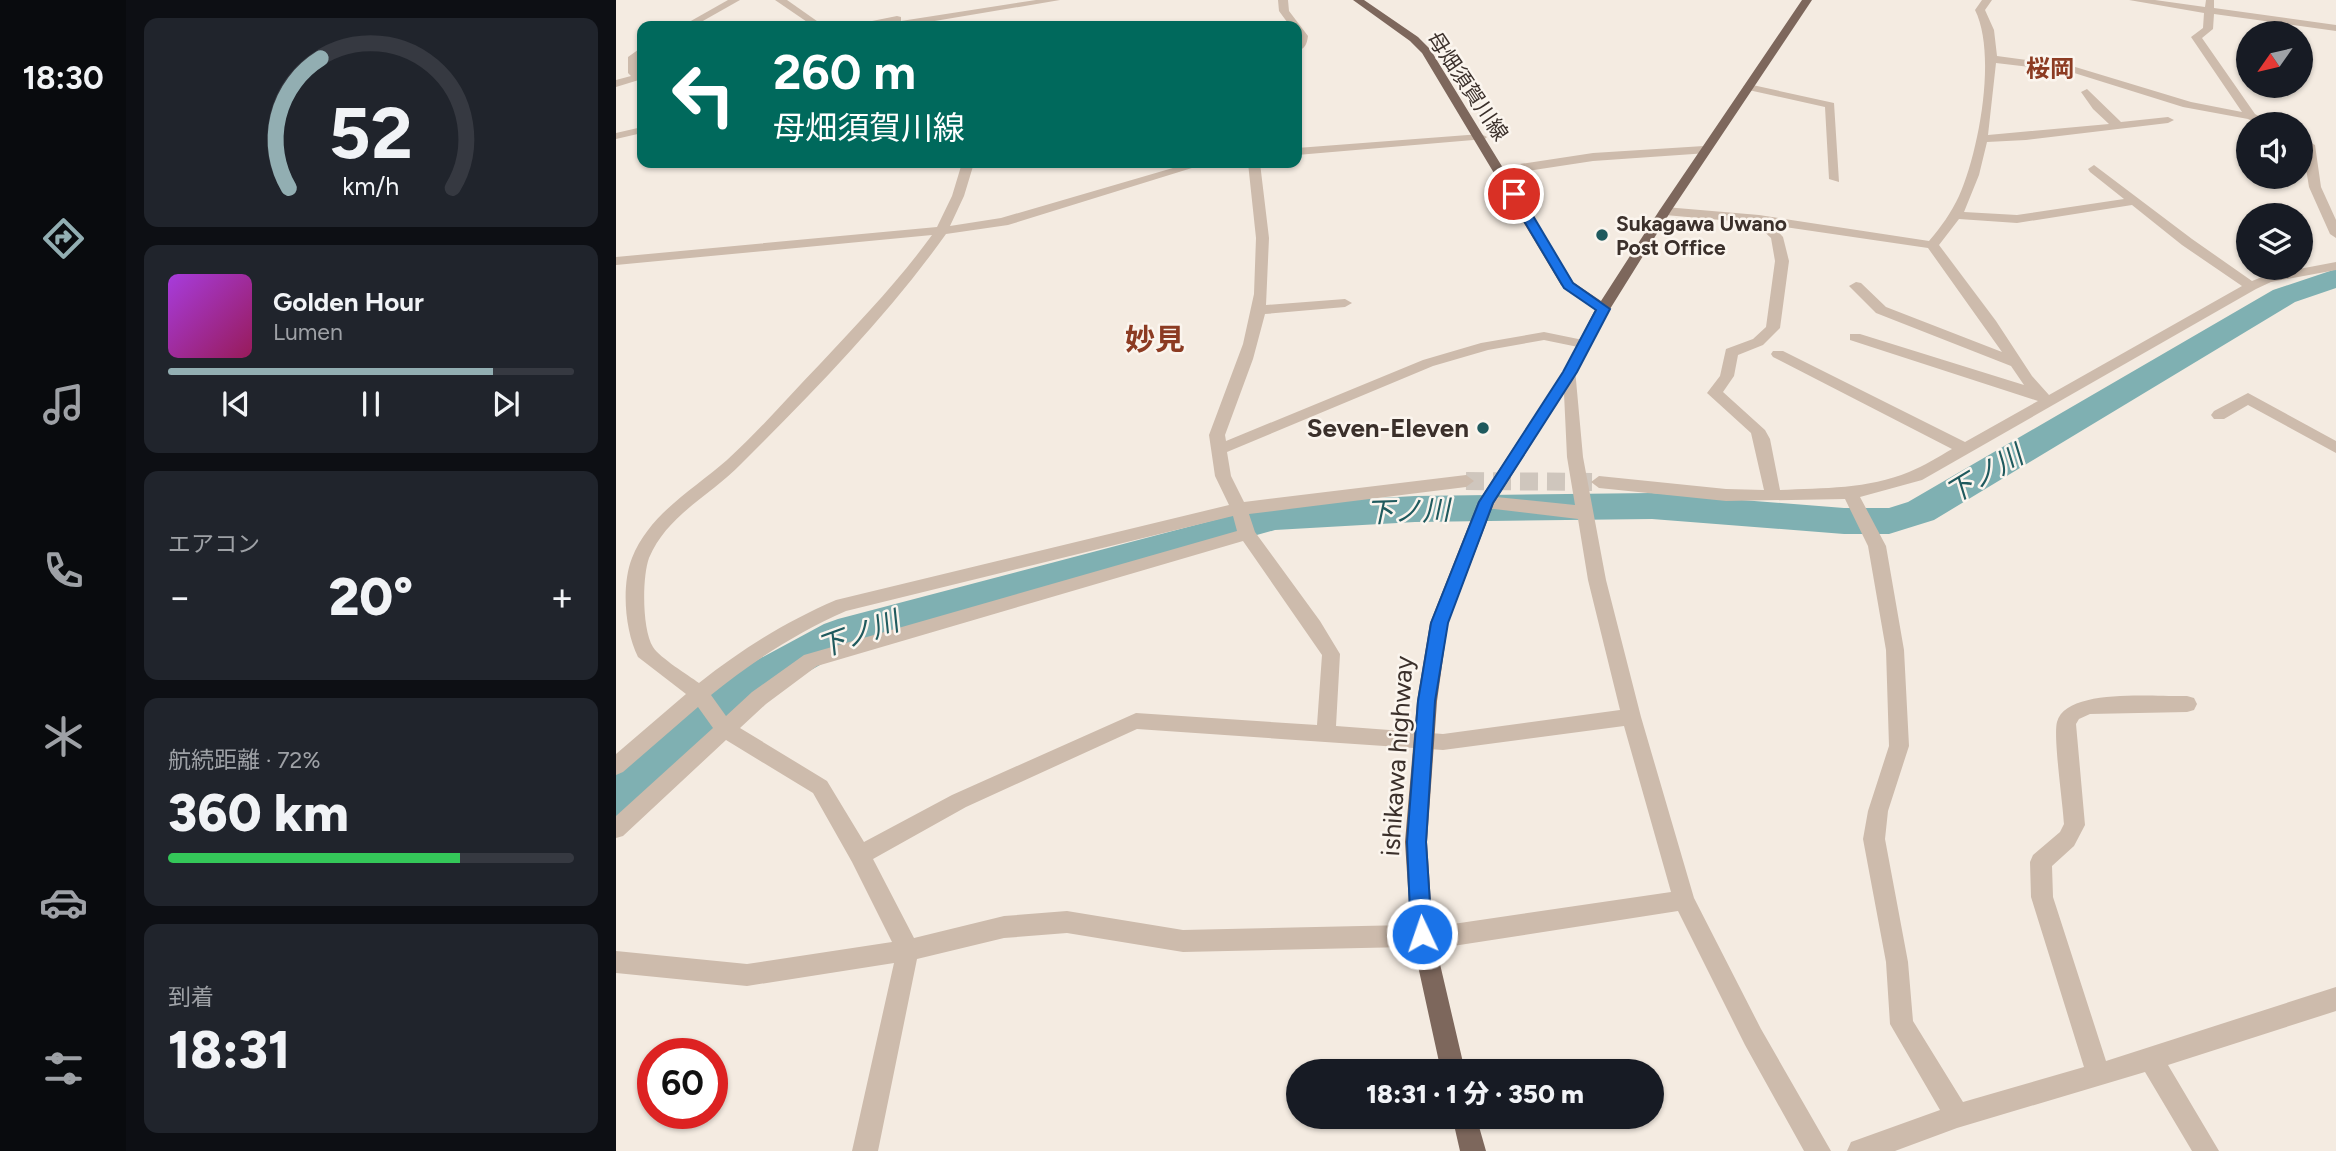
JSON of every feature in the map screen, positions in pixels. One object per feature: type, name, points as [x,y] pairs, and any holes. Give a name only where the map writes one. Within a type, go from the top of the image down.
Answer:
[{"type":"main road","name":"母畑須賀川線","points":[[1358,0],[1414,39],[1426,51],[1568,285],[1603,309]]},
{"type":"main road","name":"ishikawa highway","points":[[1450,1059],[1422,934],[1416,842],[1427,701],[1439,623],[1486,502],[1570,372],[1603,309],[1704,150],[1807,0]]},
{"type":"main road","points":[[1467,1129],[1473,1151]]},
{"type":"street","points":[[696,21],[736,0]]},
{"type":"street","points":[[780,0],[812,21]]},
{"type":"street","points":[[884,21],[1019,0]]},
{"type":"street","points":[[919,21],[1055,0]]},
{"type":"street","points":[[1283,0],[1284,11],[1292,21]]},
{"type":"street","points":[[1932,245],[1948,229],[1970,188],[1983,139],[1992,60],[1989,30],[1980,10],[1987,0]]},
{"type":"street","points":[[2134,0],[2210,5],[2336,28]]},
{"type":"street","points":[[2174,0],[2336,23]]},
{"type":"street","points":[[2210,5],[2208,29],[2196,37],[2248,112]]},
{"type":"street","points":[[1992,60],[2081,71],[2190,105],[2236,115]]},
{"type":"street","points":[[616,78],[637,73]]},
{"type":"street","points":[[616,84],[637,74]]},
{"type":"street","points":[[1748,87],[1830,105],[1835,179]]},
{"type":"street","points":[[2087,92],[2097,107],[2118,126]]},
{"type":"street","points":[[1983,139],[2026,137],[2168,120]]},
{"type":"street","points":[[616,136],[637,131]]},
{"type":"street","points":[[1302,152],[1481,138]]},
{"type":"street","points":[[1500,171],[1593,157],[1704,150]]},
{"type":"street","points":[[866,1151],[908,950],[876,892],[860,855],[820,787],[725,729],[699,694],[645,652],[637,622],[636,574],[641,557],[659,528],[682,503],[732,464],[851,342],[907,279],[942,230],[958,196],[966,168]]},
{"type":"street","points":[[616,261],[1003,222],[1185,168]]},
{"type":"street","points":[[1255,168],[1263,232],[1259,310],[1252,338],[1217,435],[1218,450],[1223,476],[1239,509],[1247,534],[1331,654],[1326,732]]},
{"type":"street","points":[[2094,169],[2187,242],[2251,286]]},
{"type":"street","points":[[2313,173],[2315,187],[2336,234]]},
{"type":"street","points":[[1956,215],[2017,219],[2134,201]]},
{"type":"street","points":[[1665,211],[1759,219],[1932,245],[2045,399]]},
{"type":"street","points":[[1759,219],[1777,237],[1782,261],[1773,328],[1758,342],[1731,352],[1727,376],[1715,393],[1758,430],[1773,496]]},
{"type":"street","points":[[1599,482],[1726,495],[1773,496],[1850,494],[1889,485],[1916,475],[1965,449],[2045,399],[2251,286],[2267,279],[2336,266]]},
{"type":"street","points":[[1856,286],[1881,310],[2017,363]]},
{"type":"street","points":[[1259,310],[1345,303]]},
{"type":"street","points":[[1218,450],[1428,363],[1486,346],[1544,336],[1583,344]]},
{"type":"street","points":[[1855,337],[2045,399]]},
{"type":"street","points":[[1778,354],[1965,449]]},
{"type":"street","points":[[1570,372],[1575,457],[1597,580],[1631,717],[1684,901],[1754,1037],[1818,1151]]},
{"type":"street","points":[[2219,415],[2248,398],[2336,448]]},
{"type":"street","points":[[616,766],[699,694],[793,627],[842,605],[1239,509],[1466,481]]},
{"type":"street","points":[[1850,494],[1877,546],[1895,650],[1899,746],[1878,811],[1874,839],[1897,962],[1902,1024],[1956,1116]]},
{"type":"street","points":[[1486,502],[1571,510],[1585,515]]},
{"type":"street","points":[[616,829],[759,698],[811,660],[1247,534]]},
{"type":"street","points":[[2099,1075],[2042,897],[2041,862],[2067,839],[2075,825],[2066,723],[2072,713],[2088,706],[2187,704]]},
{"type":"street","points":[[860,855],[959,801],[1136,721],[1443,742],[1631,717]]},
{"type":"street","points":[[616,962],[747,975],[908,950],[1004,927],[1067,922],[1183,941],[1453,935],[1684,901]]},
{"type":"street","points":[[1860,1151],[1956,1116],[2099,1075],[2336,999]]},
{"type":"street","points":[[2150,1057],[2206,1151]]},
{"type":"waterway","name":"下ノ川","points":[[616,802],[686,737],[750,684],[838,635],[1275,517],[1415,509],[1652,506],[1844,521],[1889,521],[1921,511],[2284,296],[2336,278]]},
{"type":"tunnel","points":[[1466,481],[1599,482]]},
{"type":"place","name":"Sukagawa Uwano Post Office","points":[[1602,235]]},
{"type":"place","name":"Seven-Eleven","points":[[1483,428]]},
{"type":"district","name":"桜岡","points":[[2050,68]]},
{"type":"district","name":"妙見","points":[[1155,339]]},
{"type":"route","points":[[1422,934],[1416,842],[1427,701],[1439,623],[1486,502],[1570,372],[1603,309],[1568,285],[1514,194]]}]
